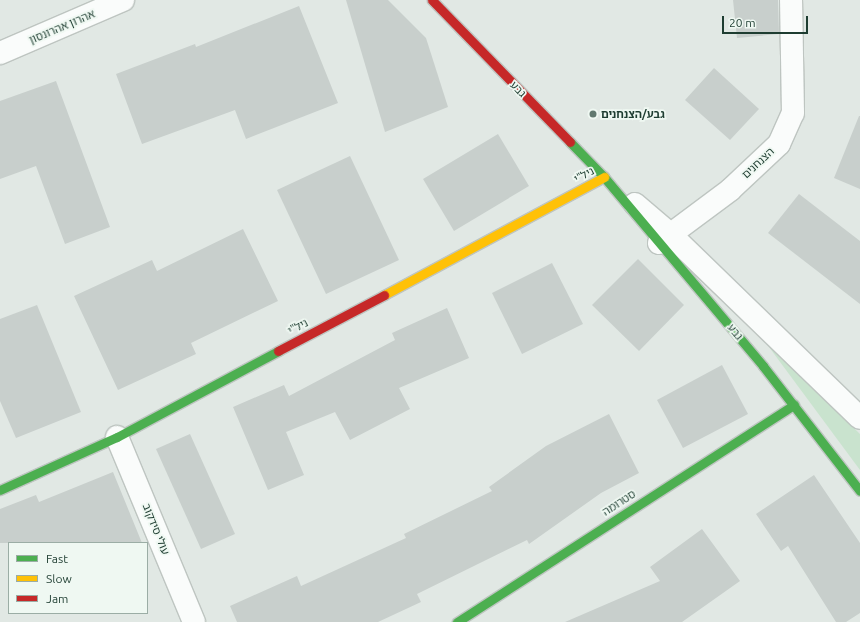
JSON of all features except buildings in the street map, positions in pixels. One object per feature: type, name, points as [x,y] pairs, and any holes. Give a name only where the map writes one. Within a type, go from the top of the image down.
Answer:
[{"type":"street","name":"אהרון אהרונסון","points":[[0,53],[123,0]]},
{"type":"street","name":"גבע","points":[[432,0],[664,239],[860,418]]},
{"type":"street","name":"הצנחנים","points":[[664,239],[730,190],[778,144],[793,113],[791,0]]},
{"type":"street","name":"ניל\"י","points":[[0,490],[118,437],[604,177]]},
{"type":"street","name":"גבע","points":[[664,239],[860,491]]},
{"type":"street","name":"סטרומה","points":[[457,622],[794,405]]},
{"type":"street","name":"עולי סידקוב","points":[[118,437],[194,622]]},
{"type":"green space","points":[[766,343],[860,434],[860,470],[840,443]]},
{"type":"traffic: fast","points":[[570,142],[604,177],[763,366],[860,491]]},
{"type":"traffic: fast","points":[[0,490],[117,437],[278,351]]},
{"type":"traffic: fast","points":[[457,622],[794,405]]},
{"type":"traffic: slow","points":[[384,295],[604,177]]},
{"type":"traffic: jam","points":[[432,0],[570,142]]},
{"type":"traffic: jam","points":[[278,351],[384,295]]},
{"type":"place","name":"גבע/הצנחנים","points":[[593,114]]}]
